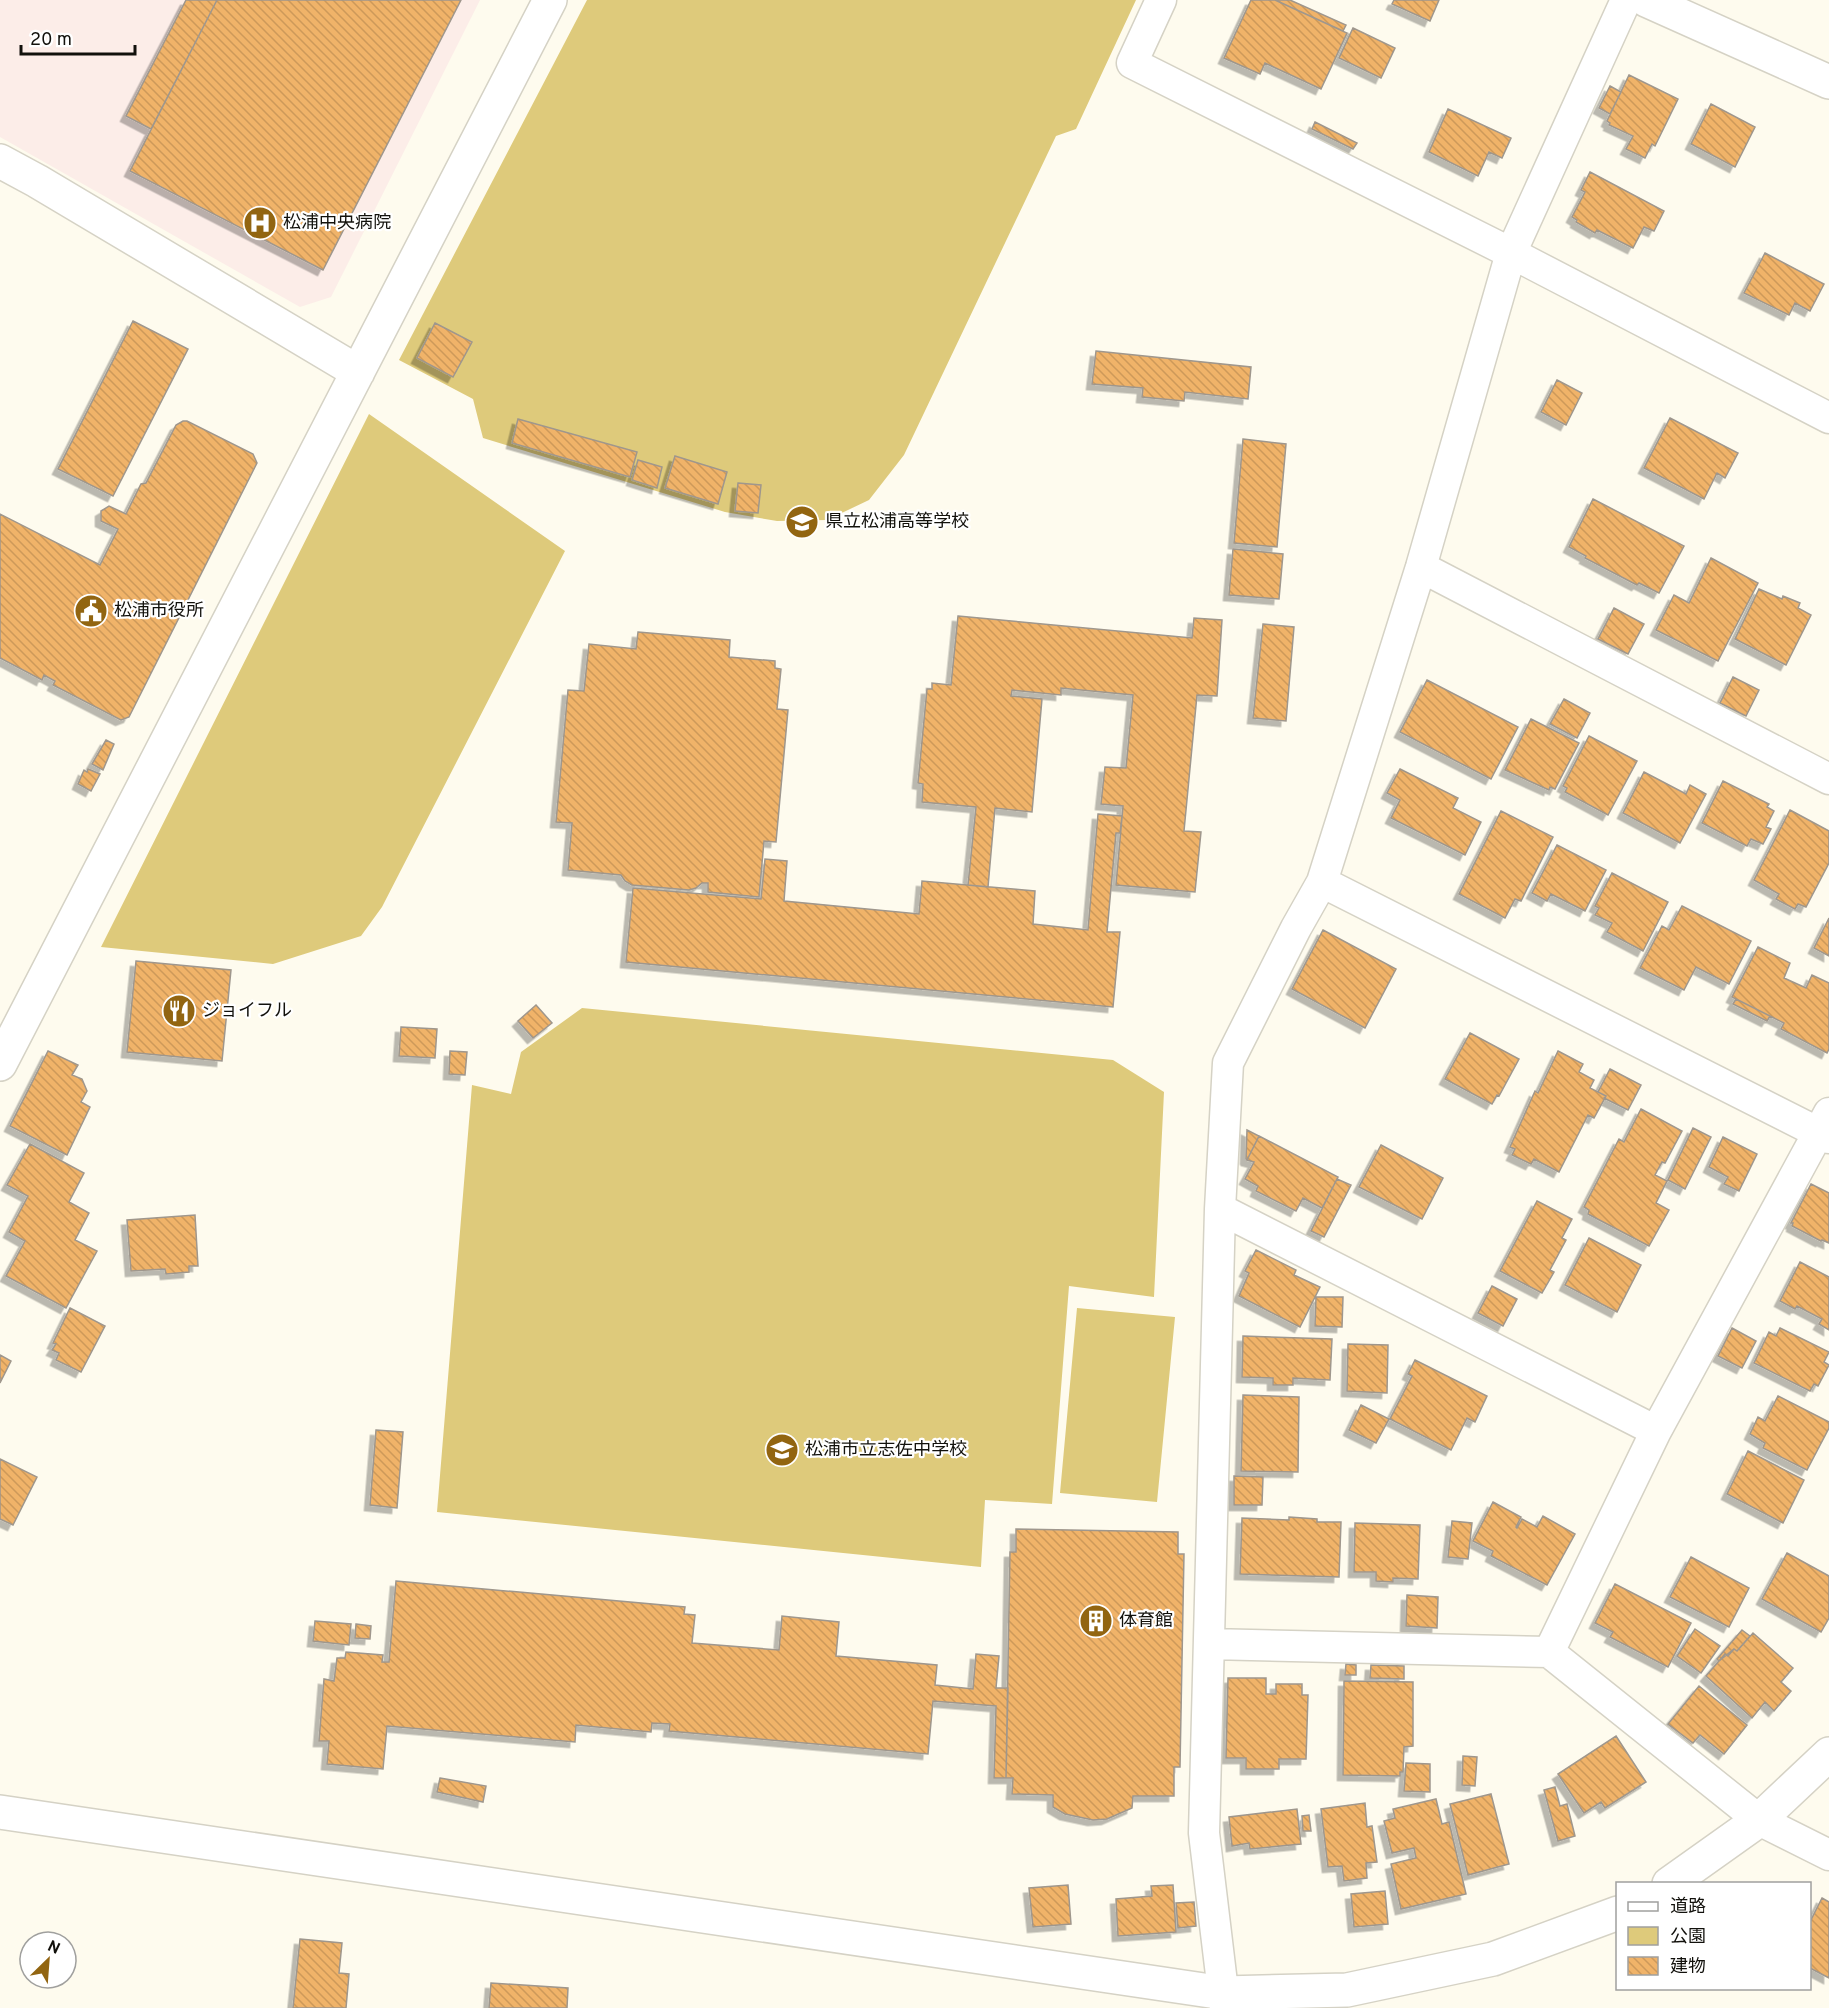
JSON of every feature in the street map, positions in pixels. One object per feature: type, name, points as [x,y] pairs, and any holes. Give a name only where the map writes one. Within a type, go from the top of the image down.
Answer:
[{"type":"street","points":[[0,1064],[550,0]]},
{"type":"street","points":[[1161,0],[1131,63],[1511,253],[1829,418]]},
{"type":"street","points":[[1224,2001],[1204,1833],[1221,1209],[1228,1063],[1296,928],[1322,882],[1421,567],[1511,253],[1626,0]]},
{"type":"street","points":[[1646,0],[1829,82]]},
{"type":"street","points":[[0,161],[37,180],[358,372]]},
{"type":"street","points":[[1421,567],[1829,779]]},
{"type":"street","points":[[1322,882],[1826,1128],[1656,1431],[1549,1652]]},
{"type":"street","points":[[1221,1209],[1656,1431]]},
{"type":"street","points":[[1209,1644],[1549,1652],[1759,1820],[1829,1855]]},
{"type":"street","points":[[1672,1882],[1759,1820],[1829,1754]]},
{"type":"street","points":[[0,1812],[1224,2001],[1347,1990],[1493,1959],[1616,1913]]},
{"type":"shaded area","name":"松浦中央病院","points":[[0,0],[480,0],[331,297],[300,307],[0,137]]},
{"type":"green space","points":[[587,0],[1136,0],[1076,129],[1056,136],[904,455],[869,500],[827,520],[777,521],[725,512],[483,438],[473,399],[399,360]]},
{"type":"green space","points":[[369,414],[565,551],[382,907],[361,936],[273,964],[101,947]]},
{"type":"green space","points":[[582,1008],[1113,1060],[1164,1092],[1154,1297],[1069,1286],[1052,1504],[985,1500],[981,1567],[437,1512],[472,1085],[511,1094],[521,1052]]},
{"type":"green space","points":[[1077,1308],[1175,1317],[1157,1502],[1060,1493]]},
{"type":"building","points":[[186,0],[217,0],[151,129],[126,116]]},
{"type":"building","points":[[217,0],[461,0],[323,270],[130,171]]},
{"type":"building","points":[[1251,0],[1275,0],[1347,33],[1321,89],[1265,63],[1260,74],[1224,58]]},
{"type":"building","points":[[1275,0],[1290,0],[1346,25],[1343,31]]},
{"type":"building","points":[[1394,0],[1439,0],[1430,21],[1392,4]]},
{"type":"building","points":[[1353,28],[1395,48],[1381,78],[1339,58]]},
{"type":"building","points":[[1629,75],[1678,99],[1655,146],[1652,144],[1645,158],[1626,149],[1633,136],[1609,125],[1607,121]]},
{"type":"building","points":[[1610,86],[1621,92],[1610,114],[1599,108]]},
{"type":"building","points":[[1711,104],[1755,127],[1735,167],[1691,144]]},
{"type":"building","points":[[1448,109],[1511,138],[1502,158],[1489,152],[1478,176],[1429,152]]},
{"type":"building","points":[[1315,122],[1357,143],[1353,149],[1312,129]]},
{"type":"building","points":[[1590,172],[1664,211],[1654,231],[1644,227],[1633,248],[1597,230],[1595,233],[1576,222],[1577,220],[1572,217],[1585,192],[1581,190]]},
{"type":"building","points":[[1765,253],[1824,284],[1810,311],[1795,303],[1789,315],[1744,293]]},
{"type":"building","points":[[133,321],[188,349],[113,496],[58,469]]},
{"type":"building","points":[[435,323],[472,342],[453,377],[417,358]]},
{"type":"building","points":[[1096,351],[1251,367],[1248,399],[1185,392],[1184,401],[1142,397],[1143,388],[1092,384]]},
{"type":"building","points":[[1557,380],[1582,393],[1566,425],[1541,412]]},
{"type":"building","points":[[1670,418],[1738,453],[1725,478],[1717,473],[1704,499],[1644,468]]},
{"type":"building","points":[[518,419],[637,452],[630,477],[512,443]]},
{"type":"building","name":"松浦市役所","points":[[183,421],[253,454],[257,463],[129,717],[121,720],[53,685],[55,681],[44,675],[42,680],[0,658],[0,514],[100,565],[118,529],[101,521],[101,511],[109,506],[126,514],[141,484],[146,483],[176,425]]},
{"type":"building","points":[[1243,439],[1286,444],[1277,547],[1234,543]]},
{"type":"building","points":[[675,456],[727,472],[718,504],[665,488]]},
{"type":"building","points":[[638,460],[662,467],[657,488],[632,480]]},
{"type":"building","points":[[738,483],[761,485],[758,513],[735,511]]},
{"type":"building","points":[[1593,499],[1684,546],[1659,593],[1639,583],[1637,585],[1569,547]]},
{"type":"building","points":[[1233,549],[1283,554],[1279,599],[1229,595]]},
{"type":"building","points":[[1711,558],[1758,583],[1718,661],[1656,630],[1674,595],[1689,603]]},
{"type":"building","points":[[1759,589],[1782,599],[1783,596],[1800,603],[1798,608],[1811,615],[1786,665],[1735,639]]},
{"type":"building","points":[[1614,608],[1644,624],[1628,654],[1598,639]]},
{"type":"building","points":[[958,616],[1192,638],[1194,618],[1222,620],[1217,696],[1197,695],[1184,831],[1201,832],[1195,892],[1116,885],[1123,806],[1101,804],[1105,767],[1126,768],[1133,695],[1061,688],[1061,695],[1012,690],[1011,696],[1042,699],[1032,812],[995,808],[988,887],[968,885],[976,807],[922,802],[923,784],[918,783],[927,689],[932,689],[932,683],[951,685]]},
{"type":"building","points":[[1263,624],[1294,627],[1286,721],[1253,718]]},
{"type":"building","points":[[638,632],[730,640],[729,657],[775,661],[775,668],[781,669],[777,709],[788,710],[776,842],[764,841],[759,897],[708,892],[708,883],[702,883],[689,890],[632,885],[621,875],[568,870],[572,823],[556,822],[568,690],[584,691],[589,644],[636,649]]},
{"type":"building","points":[[1733,677],[1759,690],[1746,716],[1720,703]]},
{"type":"building","points":[[1427,680],[1518,727],[1491,779],[1400,732]]},
{"type":"building","points":[[1564,699],[1590,713],[1577,738],[1550,724]]},
{"type":"building","points":[[1531,719],[1579,743],[1555,789],[1550,787],[1549,790],[1505,770]]},
{"type":"building","points":[[1589,736],[1637,761],[1608,815],[1565,792],[1567,788],[1563,786]]},
{"type":"building","points":[[106,740],[114,744],[103,770],[92,764]]},
{"type":"building","points":[[88,769],[100,774],[91,791],[78,784],[84,770],[87,772]]},
{"type":"building","points":[[1400,769],[1458,798],[1453,808],[1481,822],[1465,855],[1391,818],[1400,800],[1387,793]]},
{"type":"building","points":[[1644,772],[1686,794],[1690,785],[1706,794],[1680,843],[1623,813]]},
{"type":"building","points":[[1723,781],[1769,804],[1767,807],[1774,811],[1766,827],[1771,829],[1763,844],[1751,839],[1747,846],[1702,823]]},
{"type":"building","points":[[1790,810],[1829,831],[1829,863],[1806,907],[1798,904],[1795,909],[1776,899],[1779,894],[1754,880]]},
{"type":"building","points":[[1501,811],[1553,837],[1521,901],[1515,899],[1505,918],[1459,894]]},
{"type":"building","points":[[1098,814],[1122,816],[1120,833],[1116,833],[1107,932],[1120,932],[1113,1007],[626,962],[633,888],[761,899],[765,859],[787,861],[784,901],[919,914],[922,881],[1035,891],[1033,924],[1088,930]]},
{"type":"building","points":[[1557,845],[1606,870],[1585,911],[1551,894],[1547,901],[1532,893]]},
{"type":"building","points":[[1612,873],[1668,902],[1643,951],[1607,932],[1612,923],[1595,915],[1599,908],[1595,906]]},
{"type":"building","points":[[1682,906],[1751,941],[1729,984],[1696,967],[1684,990],[1640,968],[1662,926],[1669,930]]},
{"type":"building","points":[[1829,918],[1829,956],[1814,948]]},
{"type":"building","points":[[1323,930],[1396,969],[1365,1028],[1292,989]]},
{"type":"building","points":[[1758,947],[1790,963],[1784,978],[1806,988],[1812,975],[1829,983],[1829,1049],[1827,1053],[1781,1029],[1784,1023],[1732,997]]},
{"type":"building","name":"ジョイフル","points":[[136,961],[231,970],[222,1061],[127,1052]]},
{"type":"building","points":[[1736,999],[1770,1016],[1767,1021],[1733,1004]]},
{"type":"building","points":[[536,1005],[552,1023],[533,1038],[518,1021]]},
{"type":"building","points":[[401,1027],[437,1029],[435,1058],[399,1056]]},
{"type":"building","points":[[1470,1033],[1519,1059],[1499,1096],[1497,1095],[1492,1104],[1445,1079]]},
{"type":"building","points":[[48,1051],[78,1065],[72,1075],[82,1079],[87,1091],[81,1102],[90,1107],[67,1155],[10,1126]]},
{"type":"building","points":[[450,1051],[467,1052],[465,1075],[449,1074]]},
{"type":"building","points":[[1558,1051],[1583,1064],[1579,1072],[1594,1080],[1590,1088],[1606,1096],[1594,1118],[1588,1115],[1559,1172],[1534,1159],[1531,1164],[1512,1155],[1515,1149],[1510,1147],[1535,1091],[1538,1093]]},
{"type":"building","points":[[1610,1069],[1641,1085],[1628,1110],[1604,1098],[1606,1096],[1598,1092]]},
{"type":"building","points":[[1641,1109],[1682,1131],[1665,1163],[1662,1162],[1655,1175],[1667,1181],[1656,1203],[1669,1210],[1649,1246],[1588,1214],[1589,1210],[1584,1207],[1619,1139],[1624,1142]]},
{"type":"building","points":[[1693,1128],[1711,1137],[1685,1189],[1668,1180]]},
{"type":"building","points":[[1247,1130],[1259,1136],[1247,1160],[1246,1159]]},
{"type":"building","points":[[1259,1136],[1338,1177],[1322,1208],[1303,1198],[1296,1211],[1256,1191],[1258,1186],[1245,1179],[1254,1162],[1247,1160]]},
{"type":"building","points":[[1723,1137],[1757,1154],[1739,1191],[1724,1184],[1728,1177],[1709,1167]]},
{"type":"building","points":[[30,1144],[84,1173],[69,1202],[89,1213],[75,1240],[97,1251],[66,1308],[6,1276],[25,1241],[9,1232],[28,1196],[7,1185]]},
{"type":"building","points":[[1381,1145],[1443,1178],[1422,1219],[1359,1187]]},
{"type":"building","points":[[1337,1179],[1351,1185],[1324,1237],[1311,1231]]},
{"type":"building","points":[[1811,1184],[1829,1193],[1829,1243],[1792,1226],[1793,1223],[1791,1223]]},
{"type":"building","points":[[1537,1201],[1572,1219],[1562,1238],[1566,1240],[1550,1270],[1554,1272],[1542,1293],[1500,1271]]},
{"type":"building","points":[[195,1215],[198,1266],[189,1266],[189,1272],[166,1274],[165,1269],[131,1271],[127,1220]]},
{"type":"building","points":[[1589,1238],[1641,1265],[1617,1312],[1565,1285]]},
{"type":"building","points":[[1256,1250],[1296,1270],[1294,1275],[1320,1287],[1300,1327],[1239,1296],[1249,1273],[1245,1271]]},
{"type":"building","points":[[1800,1262],[1829,1277],[1829,1330],[1819,1324],[1822,1319],[1797,1306],[1795,1309],[1780,1301]]},
{"type":"building","points":[[1492,1286],[1517,1299],[1503,1326],[1478,1313]]},
{"type":"building","points":[[1316,1297],[1343,1297],[1342,1327],[1315,1326]]},
{"type":"building","points":[[70,1308],[105,1326],[81,1372],[56,1360],[59,1353],[52,1350],[56,1344],[53,1343]]},
{"type":"building","points":[[1732,1328],[1756,1341],[1742,1368],[1718,1356]]},
{"type":"building","points":[[1780,1328],[1829,1352],[1824,1362],[1829,1365],[1818,1386],[1814,1384],[1810,1391],[1754,1363],[1769,1332],[1776,1336]]},
{"type":"building","points":[[1243,1336],[1332,1339],[1330,1380],[1293,1378],[1293,1385],[1273,1385],[1273,1378],[1242,1377]]},
{"type":"building","points":[[1348,1344],[1388,1345],[1387,1393],[1347,1391]]},
{"type":"building","points":[[0,1355],[11,1361],[0,1383]]},
{"type":"building","points":[[1415,1360],[1487,1396],[1475,1422],[1467,1418],[1451,1450],[1390,1419],[1412,1376],[1408,1374]]},
{"type":"building","points":[[1243,1395],[1299,1397],[1298,1472],[1241,1471]]},
{"type":"building","points":[[1778,1396],[1829,1422],[1829,1428],[1807,1470],[1763,1448],[1765,1443],[1750,1434],[1758,1417],[1765,1421]]},
{"type":"building","points":[[1361,1405],[1389,1419],[1376,1443],[1349,1430]]},
{"type":"building","points":[[376,1430],[403,1432],[397,1508],[370,1505]]},
{"type":"building","points":[[1748,1451],[1804,1480],[1783,1523],[1727,1494]]},
{"type":"building","points":[[0,1459],[37,1477],[13,1525],[0,1519]]},
{"type":"building","points":[[1234,1476],[1263,1477],[1262,1505],[1234,1505]]},
{"type":"building","points":[[1493,1502],[1521,1517],[1517,1528],[1522,1519],[1537,1527],[1543,1516],[1575,1534],[1547,1585],[1491,1556],[1493,1551],[1473,1541]]},
{"type":"building","points":[[1289,1517],[1317,1519],[1317,1522],[1341,1522],[1339,1577],[1240,1574],[1242,1518],[1289,1520]]},
{"type":"building","points":[[1452,1521],[1472,1523],[1468,1559],[1448,1557]]},
{"type":"building","points":[[1355,1523],[1420,1525],[1418,1579],[1393,1578],[1393,1582],[1376,1581],[1376,1572],[1354,1572]]},
{"type":"building","name":"体育館","points":[[1016,1529],[1178,1532],[1178,1554],[1184,1554],[1180,1767],[1174,1767],[1174,1796],[1133,1796],[1132,1808],[1107,1819],[1093,1820],[1065,1814],[1053,1807],[1053,1795],[1012,1794],[1013,1778],[1006,1778],[1010,1552],[1016,1552]]},
{"type":"building","points":[[1787,1553],[1829,1576],[1829,1618],[1821,1632],[1762,1599]]},
{"type":"building","points":[[1691,1557],[1749,1588],[1729,1627],[1670,1597]]},
{"type":"building","points":[[396,1581],[685,1607],[684,1614],[695,1615],[692,1643],[779,1650],[782,1616],[839,1622],[836,1656],[937,1665],[935,1685],[973,1689],[976,1654],[999,1656],[996,1688],[1008,1688],[1006,1778],[994,1778],[996,1706],[933,1701],[928,1754],[669,1731],[670,1724],[652,1723],[651,1732],[576,1725],[575,1742],[387,1726],[383,1769],[327,1764],[329,1741],[319,1741],[324,1679],[334,1681],[337,1658],[345,1658],[346,1652],[383,1655],[382,1662],[389,1662]]},
{"type":"building","points":[[1615,1584],[1691,1623],[1668,1667],[1610,1637],[1613,1632],[1595,1623]]},
{"type":"building","points":[[1407,1595],[1438,1597],[1437,1628],[1406,1626]]},
{"type":"building","points":[[315,1621],[351,1624],[349,1645],[313,1641]]},
{"type":"building","points":[[356,1624],[371,1626],[370,1639],[355,1638]]},
{"type":"building","points":[[1695,1629],[1720,1646],[1701,1673],[1677,1656]]},
{"type":"building","points":[[1742,1630],[1750,1636],[1737,1651],[1734,1649],[1719,1661],[1717,1659]]},
{"type":"building","points":[[1753,1633],[1793,1668],[1781,1682],[1791,1691],[1774,1711],[1765,1702],[1752,1718],[1706,1676],[1725,1654],[1728,1656],[1734,1649],[1737,1651]]},
{"type":"building","points":[[1346,1664],[1356,1665],[1356,1675],[1345,1675]]},
{"type":"building","points":[[1371,1665],[1404,1666],[1404,1679],[1370,1678]]},
{"type":"building","points":[[1228,1678],[1266,1678],[1266,1694],[1276,1694],[1276,1684],[1302,1684],[1302,1695],[1308,1695],[1306,1759],[1279,1759],[1279,1769],[1246,1769],[1246,1758],[1226,1758]]},
{"type":"building","points":[[1344,1681],[1413,1682],[1413,1746],[1404,1747],[1403,1772],[1400,1772],[1400,1776],[1343,1775]]},
{"type":"building","points":[[1699,1686],[1747,1725],[1724,1754],[1700,1735],[1693,1743],[1668,1724]]},
{"type":"building","points":[[1616,1736],[1646,1782],[1605,1808],[1601,1802],[1584,1813],[1558,1774]]},
{"type":"building","points":[[1463,1756],[1477,1757],[1475,1786],[1462,1785]]},
{"type":"building","points":[[1406,1763],[1430,1764],[1430,1792],[1404,1791]]},
{"type":"building","points":[[440,1778],[486,1786],[483,1802],[437,1792]]},
{"type":"building","points":[[1555,1787],[1560,1806],[1567,1804],[1575,1836],[1558,1841],[1544,1790]]},
{"type":"building","points":[[1491,1794],[1509,1864],[1468,1875],[1450,1804]]},
{"type":"building","points":[[1436,1799],[1442,1824],[1449,1822],[1466,1894],[1401,1909],[1391,1864],[1416,1858],[1414,1848],[1392,1853],[1384,1821],[1395,1818],[1393,1809]]},
{"type":"building","points":[[1365,1803],[1367,1827],[1372,1826],[1377,1862],[1366,1863],[1367,1878],[1344,1881],[1342,1866],[1328,1867],[1321,1809]]},
{"type":"building","points":[[1297,1809],[1301,1844],[1250,1849],[1249,1843],[1232,1846],[1229,1817]]},
{"type":"building","points":[[1309,1815],[1311,1831],[1303,1831],[1302,1816]]},
{"type":"building","points":[[1068,1885],[1071,1924],[1033,1927],[1029,1888]]},
{"type":"building","points":[[1173,1885],[1176,1932],[1118,1936],[1116,1899],[1152,1896],[1151,1886]]},
{"type":"building","points":[[1385,1891],[1388,1924],[1354,1927],[1351,1894]]},
{"type":"building","points":[[1822,1898],[1829,1902],[1829,1978],[1811,1969],[1811,1920]]},
{"type":"building","points":[[1194,1902],[1196,1926],[1178,1928],[1176,1903]]},
{"type":"building","points":[[300,1939],[342,1943],[339,1973],[349,1974],[346,2008],[293,2008]]},
{"type":"building","points":[[491,1983],[568,1988],[567,2008],[489,2008]]},
{"type":"place","name":"松浦中央病院","points":[[260,223]]},
{"type":"place","name":"県立松浦高等学校","points":[[802,522]]},
{"type":"place","name":"松浦市役所","points":[[91,611]]},
{"type":"place","name":"ジョイフル","points":[[179,1011]]},
{"type":"place","name":"松浦市立志佐中学校","points":[[782,1450]]},
{"type":"place","name":"体育館","points":[[1096,1621]]}]
